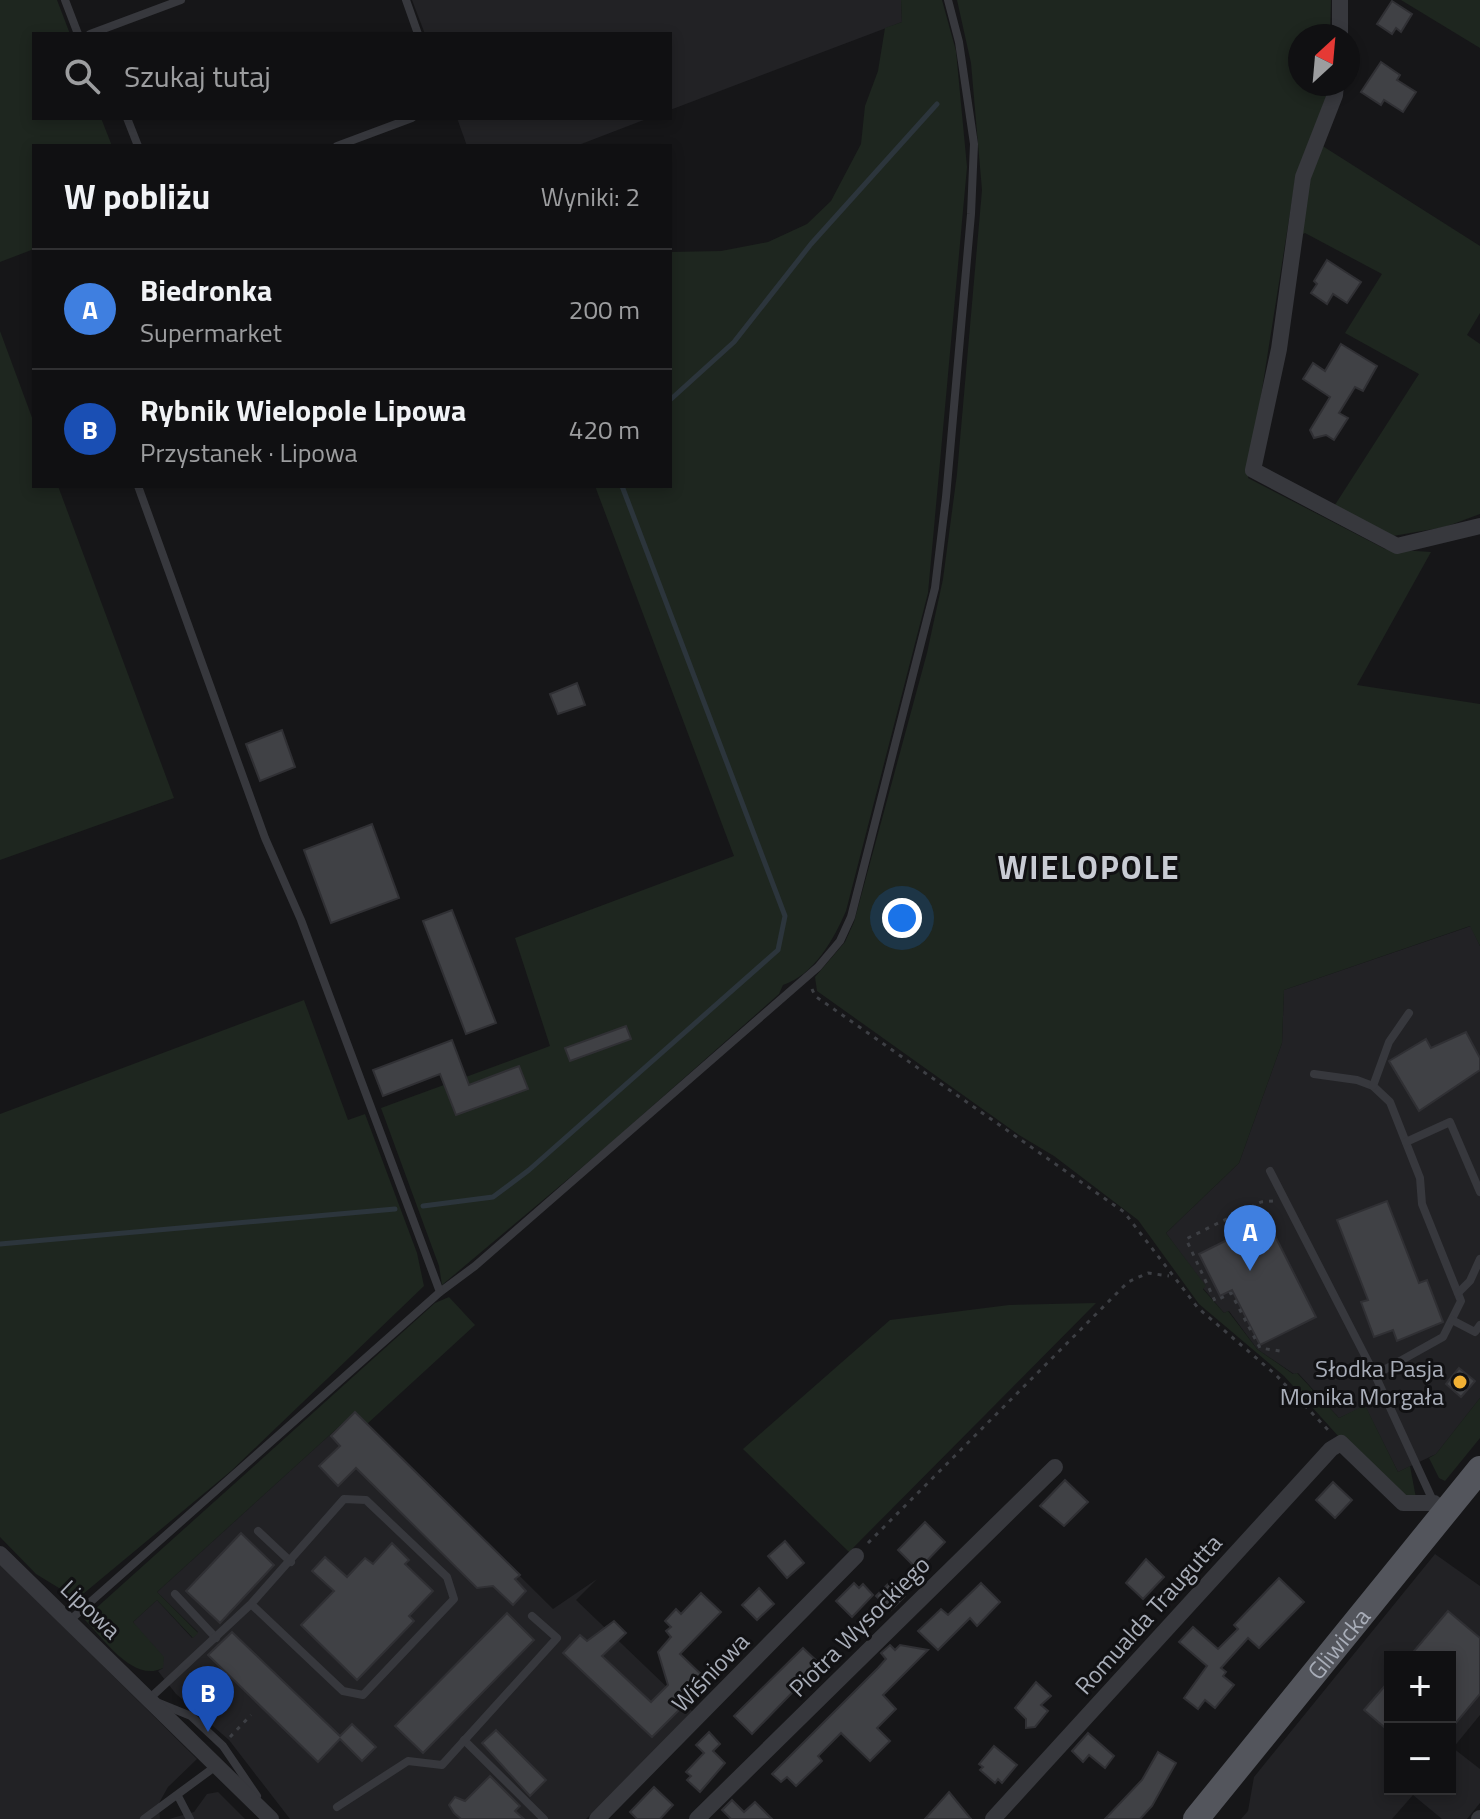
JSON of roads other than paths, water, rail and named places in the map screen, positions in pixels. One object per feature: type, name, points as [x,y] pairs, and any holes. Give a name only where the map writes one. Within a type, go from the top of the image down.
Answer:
[{"type":"main road","name":"Gliwicka","points":[[1196,1819],[1439,1508],[1478,1475]]},
{"type":"street","points":[[1340,0],[1340,24]]},
{"type":"street","points":[[1335,96],[1303,177],[1279,349],[1253,470],[1397,546],[1480,526]]},
{"type":"street","name":"Romualda Traugutta","points":[[993,1819],[1310,1470],[1341,1443],[1403,1503],[1439,1508]]},
{"type":"street","name":"Piotra Wysockiego","points":[[697,1819],[1055,1467]]},
{"type":"street","name":"Lipowa","points":[[0,1554],[272,1819]]},
{"type":"street","name":"Wiśniowa","points":[[597,1819],[856,1556]]},
{"type":"lane","points":[[65,0],[77,32]]},
{"type":"lane","points":[[96,32],[181,0]]},
{"type":"lane","points":[[406,0],[417,32]]},
{"type":"lane","points":[[69,1621],[440,1292],[475,1266],[812,971],[840,941],[851,917],[935,588],[948,475],[974,156],[959,42],[948,0]]},
{"type":"lane","points":[[128,120],[137,144]]},
{"type":"lane","points":[[342,144],[407,120]]},
{"type":"lane","points":[[139,488],[265,838],[341,1023],[440,1292]]},
{"type":"lane","points":[[1373,1086],[1389,1042],[1409,1013]]},
{"type":"lane","points":[[1314,1074],[1334,1075],[1373,1086],[1390,1102],[1420,1178],[1422,1204],[1461,1301],[1443,1337],[1375,1375]]},
{"type":"lane","points":[[1406,1142],[1450,1122],[1480,1192]]},
{"type":"lane","points":[[1270,1171],[1375,1375],[1439,1508]]},
{"type":"lane","points":[[1458,1293],[1470,1281],[1480,1259]]},
{"type":"lane","points":[[1452,1320],[1475,1332],[1480,1325]]},
{"type":"lane","points":[[149,1699],[191,1656],[216,1638],[251,1604],[344,1499],[366,1500],[447,1577],[454,1599],[363,1695],[343,1691],[251,1604]]},
{"type":"lane","points":[[258,1531],[291,1562]]},
{"type":"lane","points":[[175,1594],[216,1638]]},
{"type":"lane","points":[[337,1807],[408,1761],[442,1765],[557,1638],[532,1616]]},
{"type":"lane","name":"Lipowa","points":[[149,1699],[191,1716],[222,1745],[272,1819]]},
{"type":"lane","points":[[464,1740],[544,1819]]},
{"type":"lane","points":[[144,1819],[217,1765]]},
{"type":"lane","points":[[178,1796],[190,1819]]},
{"type":"waterway","points":[[672,398],[734,342],[811,244],[937,104]]},
{"type":"waterway","points":[[423,1206],[493,1197],[529,1170],[778,950],[785,916],[623,488]]},
{"type":"waterway","points":[[0,1244],[395,1209]]},
{"type":"place","name":"Biedronka","points":[[1250,1271]]},
{"type":"place","name":"Słodka Pasja Monika Morgała","points":[[1460,1382]]},
{"type":"place","name":"Rybnik Wielopole Lipowa","points":[[208,1732]]},
{"type":"district","name":"WIELOPOLE","points":[[1089,867]]}]
